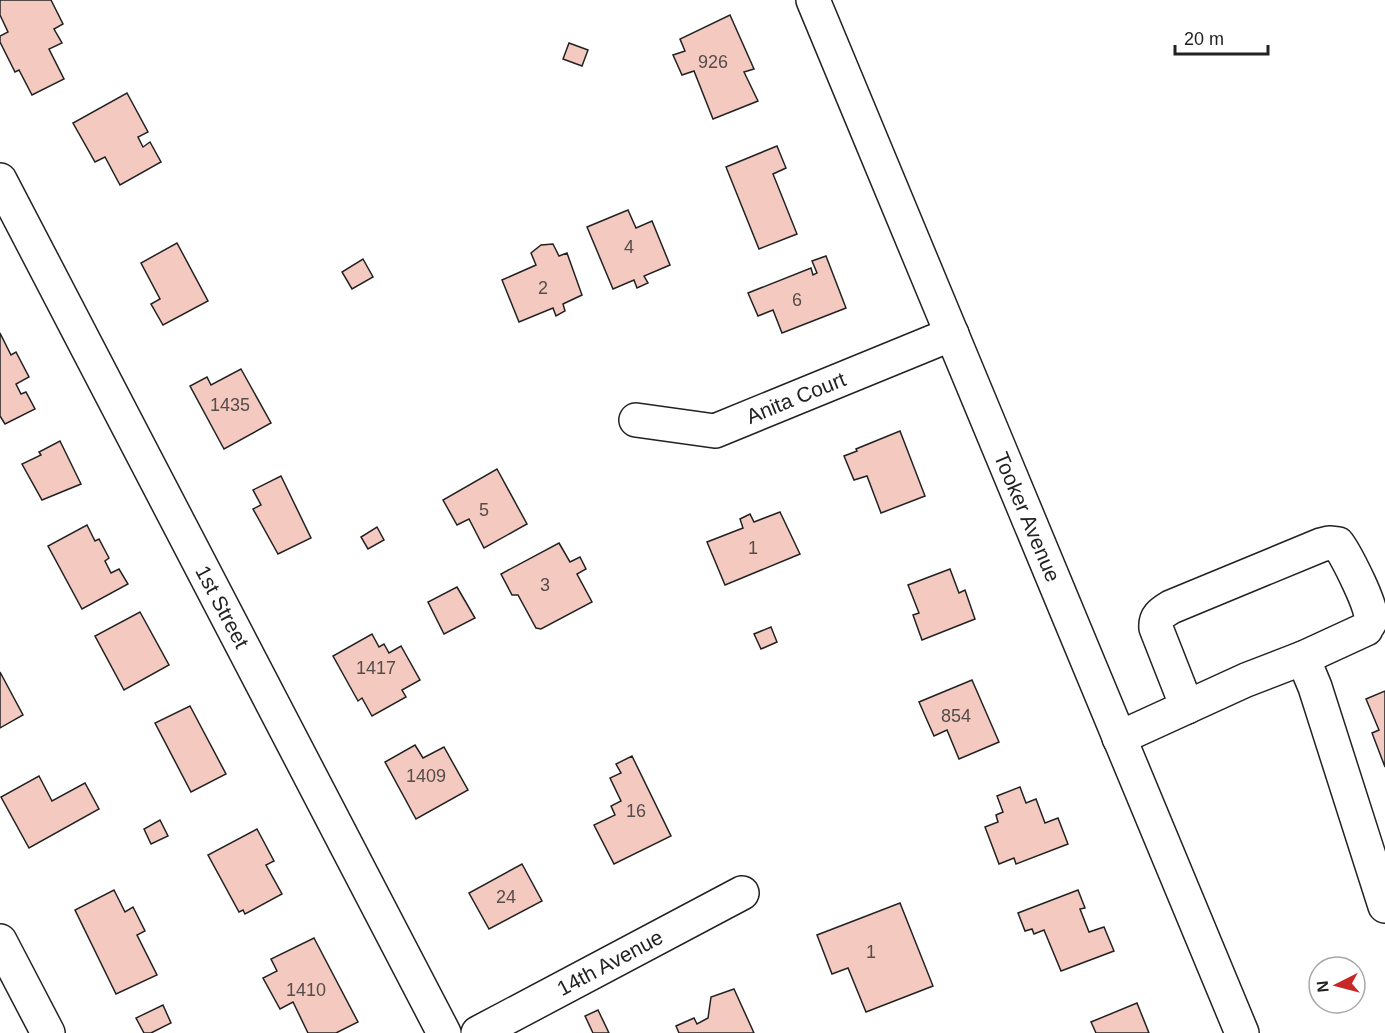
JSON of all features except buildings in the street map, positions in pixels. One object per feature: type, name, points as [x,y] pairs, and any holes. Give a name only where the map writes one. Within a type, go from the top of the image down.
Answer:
[{"type":"street","name":"Tooker Avenue","points":[[813,0],[1242,1033]]},
{"type":"street","name":"1st Street","points":[[0,180],[444,1033]]},
{"type":"street","name":"Anita Court","points":[[636,420],[715,431],[952,334]]},
{"type":"street","points":[[1119,738],[1187,707],[1246,680],[1309,673],[1365,629],[1371,620],[1370,610],[1346,555],[1338,544],[1329,543],[1321,546],[1171,607],[1159,614],[1155,622],[1156,628],[1187,707]]},
{"type":"street","points":[[1309,673],[1385,906]]},
{"type":"street","name":"14th Avenue","points":[[477,1033],[742,893]]},
{"type":"street","points":[[0,941],[48,1033]]}]
